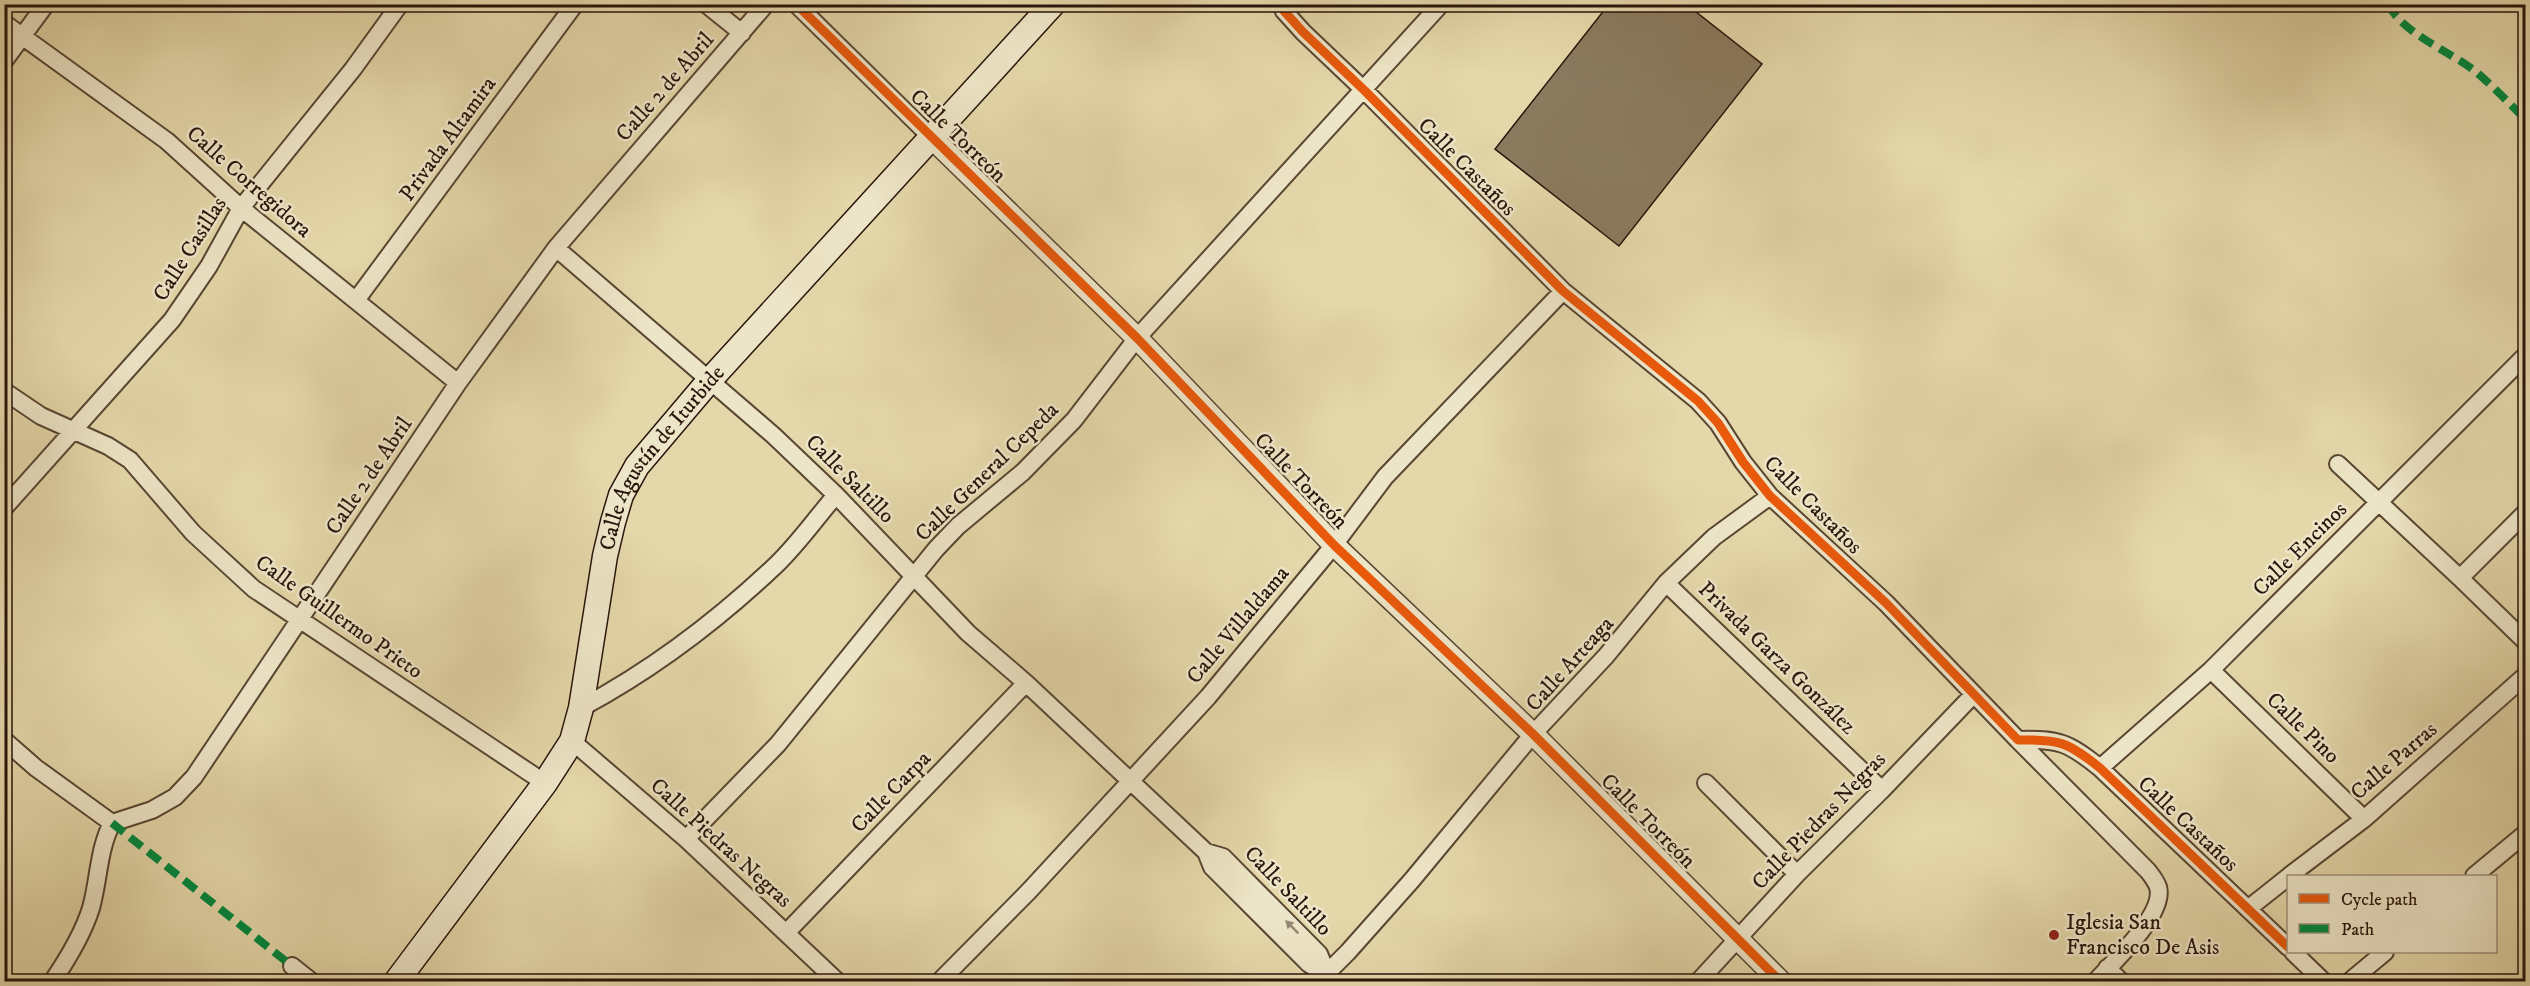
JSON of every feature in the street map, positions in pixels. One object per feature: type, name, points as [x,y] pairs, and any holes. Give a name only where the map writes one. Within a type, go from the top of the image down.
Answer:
[{"type":"main road","name":"Calle Agustín de Iturbide","points":[[396,981],[545,783],[572,741],[581,708],[605,556],[621,495],[637,466],[709,381],[1053,4]]},
{"type":"street","points":[[4,61],[46,4]]},
{"type":"street","name":"Calle Casillas","points":[[4,507],[172,320],[209,266],[241,208],[353,69],[400,4]]},
{"type":"street","name":"Privada Altamira","points":[[357,299],[575,4]]},
{"type":"street","points":[[706,4],[742,33]]},
{"type":"street","name":"Calle 2 de Abril","points":[[112,824],[152,810],[175,797],[194,777],[458,383],[556,248],[766,4]]},
{"type":"street","name":"Calle Torreón","points":[[796,4],[1137,338],[1334,545],[1533,734],[1781,981]]},
{"type":"street","name":"Calle Castaños","points":[[1281,4],[1284,11],[1303,32],[1365,90],[1563,291],[1698,400],[1718,423],[1743,462],[1770,496],[1886,603],[2148,871],[2158,887],[2158,904],[2148,921],[2108,968]]},
{"type":"street","name":"Calle General Cepeda","points":[[686,839],[785,736],[936,549],[958,526],[1023,472],[1074,420],[1137,338],[1441,4]]},
{"type":"street","name":"Calle Corregidora","points":[[4,23],[167,141],[241,208],[357,299],[458,383]]},
{"type":"street","name":"Calle Saltillo","points":[[556,248],[773,435],[836,495],[968,633],[1026,683],[1206,852],[1223,857],[1319,954],[1327,979]]},
{"type":"street","name":"Calle Villaldama","points":[[939,981],[1029,891],[1208,697],[1334,545],[1385,477],[1563,291]]},
{"type":"street","name":"Calle Encinos","points":[[2100,768],[2211,670],[2526,355]]},
{"type":"street","name":"Calle Guillermo Prieto","points":[[4,391],[41,416],[108,446],[130,460],[194,534],[254,589],[545,783]]},
{"type":"street","points":[[2338,465],[2526,642]]},
{"type":"street","points":[[581,708],[617,689],[696,633],[778,563],[836,495]]},
{"type":"street","name":"Calle Arteaga","points":[[1327,979],[1533,734],[1606,656],[1666,583],[1714,537],[1770,496]]},
{"type":"street","points":[[2460,578],[2526,512]]},
{"type":"street","name":"Privada Garza González","points":[[1666,583],[1882,790]]},
{"type":"street","name":"Calle Pino","points":[[2211,670],[2364,819]]},
{"type":"street","name":"Calle Parras","points":[[2292,875],[2364,819],[2526,675]]},
{"type":"street","name":"Calle Carpa","points":[[787,932],[1026,683]]},
{"type":"street","name":"Calle Piedras Negras","points":[[1698,981],[1797,874],[1974,694]]},
{"type":"street","name":"Calle Castaños","points":[[2018,740],[2038,739],[2067,744],[2100,768],[2287,945]]},
{"type":"street","points":[[4,740],[36,768],[112,824],[105,836],[90,909],[67,959],[52,981]]},
{"type":"street","name":"Calle Piedras Negras","points":[[572,741],[686,839],[838,981]]},
{"type":"street","points":[[1706,783],[1797,874]]},
{"type":"street","points":[[2475,875],[2526,833]]},
{"type":"street","name":"Calle Parras","points":[[2248,908],[2287,879]]},
{"type":"street","points":[[2295,953],[2324,981]]},
{"type":"street","points":[[2349,981],[2383,953]]},
{"type":"street","points":[[292,966],[312,981]]},
{"type":"street","points":[[2095,981],[2108,968],[2122,981]]},
{"type":"building","points":[[1609,4],[1686,4],[1762,64],[1619,246],[1495,149]]},
{"type":"marked path","points":[[2388,4],[2404,24],[2475,71],[2526,120]]},
{"type":"marked path","points":[[112,823],[292,966]]},
{"type":"cycle path","points":[[796,4],[1137,338],[1334,545],[1533,734],[1781,982]]},
{"type":"cycle path","points":[[1281,4],[1284,11],[1303,32],[1365,91],[1563,291],[1698,401],[1718,423],[1743,462],[1770,496],[1886,603],[2018,740],[2044,740],[2062,744],[2089,759],[2287,946]]},
{"type":"place","name":"Iglesia San Francisco De Asis","points":[[2054,935]]}]
